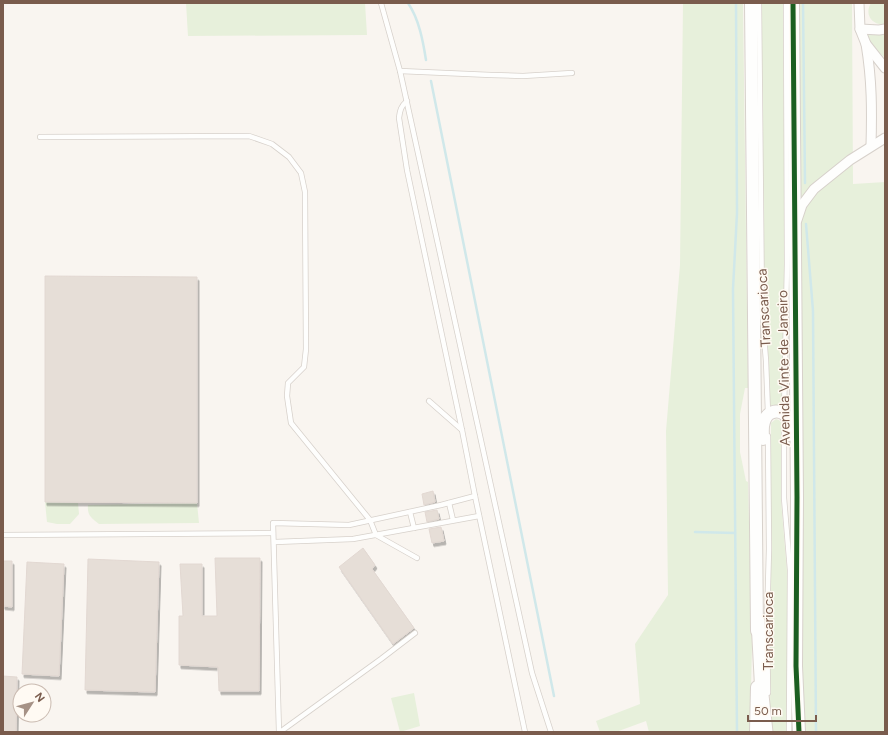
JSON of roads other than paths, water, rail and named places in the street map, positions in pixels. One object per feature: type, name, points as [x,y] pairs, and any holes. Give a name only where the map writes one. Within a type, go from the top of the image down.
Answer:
[{"type":"main road","points":[[758,621],[762,695],[767,732]]},
{"type":"street","name":"Avenida Vinte de Janeiro","points":[[751,3],[758,621],[756,732]]},
{"type":"street","name":"Avenida Vinte de Janeiro","points":[[793,3],[797,497],[796,666],[799,732]]},
{"type":"street","points":[[859,3],[860,29],[866,44],[870,67],[873,120],[871,146]]},
{"type":"street","points":[[860,29],[885,29]]},
{"type":"street","points":[[866,44],[885,68]]},
{"type":"street","points":[[794,229],[802,205],[814,189],[850,160],[885,138]]},
{"type":"street","points":[[756,498],[763,453],[763,423],[768,414],[776,411],[784,414],[789,421],[789,456],[797,497]]},
{"type":"lane","points":[[381,3],[407,101],[532,673],[551,732]]},
{"type":"lane","name":"Transcarioca","points":[[759,3],[762,310],[768,414],[768,696]]},
{"type":"lane","name":"Transcarioca","points":[[786,3],[788,264],[784,414],[784,498],[790,570],[789,732]]},
{"type":"lane","points":[[400,71],[491,76],[572,73]]},
{"type":"lane","points":[[407,101],[400,110],[400,132],[407,170],[525,732]]},
{"type":"lane","points":[[40,137],[249,136],[272,144],[288,157],[301,173],[305,192],[306,342],[304,367],[288,383],[287,396],[291,423],[370,520],[376,535],[417,558]]},
{"type":"lane","points":[[429,401],[462,430]]},
{"type":"lane","points":[[280,732],[275,542],[273,524],[349,524],[410,512],[475,496]]},
{"type":"lane","points":[[449,503],[453,520]]},
{"type":"lane","points":[[410,512],[414,528]]},
{"type":"lane","points":[[275,542],[353,539],[479,516]]},
{"type":"lane","points":[[3,535],[273,533]]},
{"type":"lane","points":[[280,732],[415,633]]},
{"type":"lane","points":[[767,732],[768,703]]},
{"type":"waterway","points":[[408,3],[418,23],[426,60]]},
{"type":"waterway","points":[[736,3],[737,213],[733,289],[737,732]]},
{"type":"waterway","points":[[803,3],[805,183]]},
{"type":"waterway","points":[[431,81],[554,696]]},
{"type":"waterway","points":[[806,224],[813,311],[816,732]]},
{"type":"waterway","points":[[695,532],[735,533]]}]
